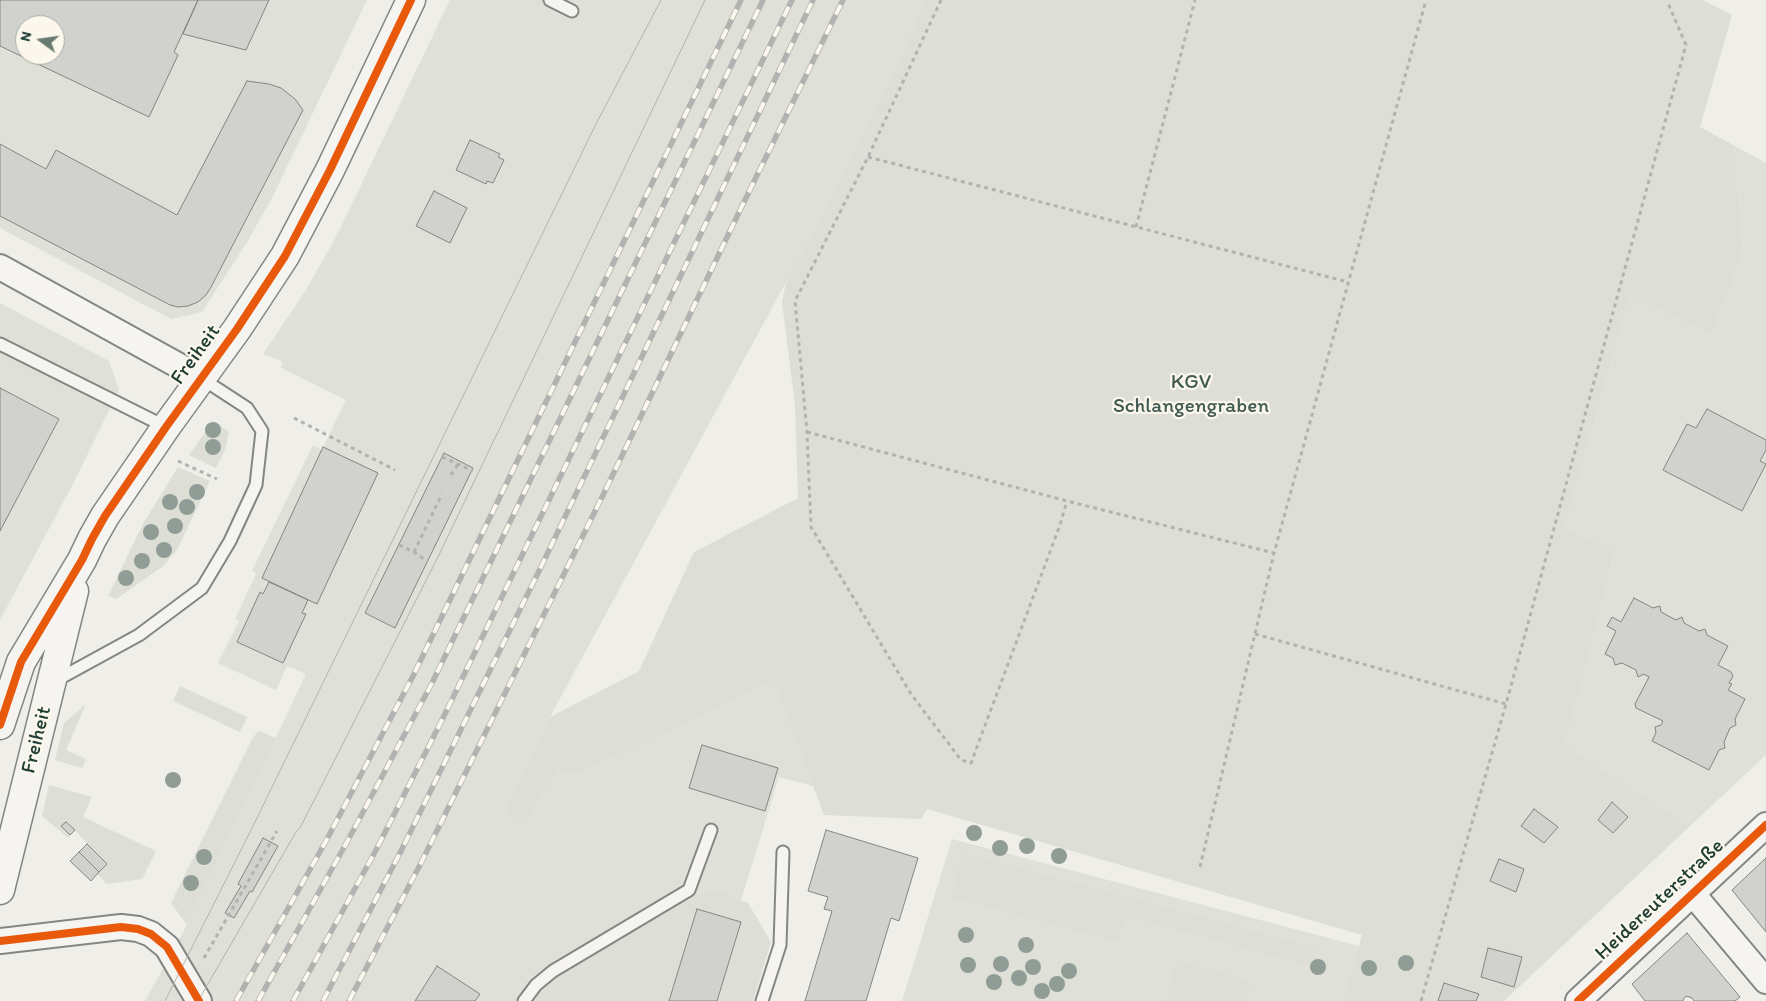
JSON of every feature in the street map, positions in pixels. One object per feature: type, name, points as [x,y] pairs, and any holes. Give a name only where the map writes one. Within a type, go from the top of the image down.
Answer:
[{"type":"street","name":"Freiheit","points":[[0,724],[21,662],[82,560],[105,516],[246,316],[285,256],[330,170],[411,0]]},
{"type":"street","points":[[0,267],[201,378]]},
{"type":"street","name":"Freiheit","points":[[0,890],[4,850],[82,560]]},
{"type":"street","name":"Heidereuterstraße","points":[[1578,1001],[1766,825]]},
{"type":"street","points":[[1692,893],[1766,981]]},
{"type":"street","points":[[0,941],[103,929],[130,928],[151,934],[167,947],[194,993]]},
{"type":"lane","points":[[550,0],[572,10]]},
{"type":"lane","points":[[0,344],[166,427]]},
{"type":"lane","points":[[50,683],[140,635],[202,588],[230,541],[256,485],[262,431],[247,408],[201,378]]},
{"type":"lane","points":[[524,1001],[536,985],[553,971],[689,890],[711,830]]},
{"type":"lane","points":[[762,1001],[780,945],[783,852]]},
{"type":"path","points":[[941,0],[868,157],[795,301],[807,432],[811,527],[911,694],[961,760],[971,763],[1060,525],[1067,501]]},
{"type":"path","points":[[1136,227],[1195,0]]},
{"type":"path","points":[[1200,867],[1274,553],[1426,0]]},
{"type":"path","points":[[1421,1001],[1506,704],[1686,45],[1668,3]]},
{"type":"path","points":[[868,157],[1348,282]]},
{"type":"path","points":[[294,418],[395,470]]},
{"type":"path","points":[[807,432],[1067,501],[1274,553]]},
{"type":"path","points":[[442,457],[473,471]]},
{"type":"path","points":[[178,461],[217,479]]},
{"type":"path","points":[[451,475],[458,464]]},
{"type":"path","points":[[414,552],[442,494]]},
{"type":"path","points":[[399,546],[414,552],[428,562]]},
{"type":"path","points":[[1255,634],[1506,704]]},
{"type":"path","points":[[194,993],[278,831]]},
{"type":"shaded area","points":[[0,0],[367,0],[272,198],[246,244],[202,312],[171,319],[0,228]]},
{"type":"shaded area","points":[[450,0],[926,0],[886,86],[786,282],[550,717],[505,812],[525,825],[558,769],[576,776],[773,681],[813,786],[779,777],[738,910],[719,1001],[145,1001],[187,925],[306,674],[287,666],[276,690],[218,663],[239,621],[235,619],[256,574],[252,571],[313,445],[322,450],[346,400],[281,368],[283,362],[263,354],[306,290],[337,235]]},
{"type":"shaded area","points":[[1735,146],[1766,163],[1766,755],[1690,826],[1563,745],[1615,553],[1565,527],[1630,296],[1711,336],[1743,255]]},
{"type":"shaded area","points":[[0,303],[109,361],[119,390],[73,484],[0,620]]},
{"type":"shaded area","points":[[952,839],[1359,946],[1343,1001],[902,1001]]},
{"type":"green space","name":"KGV Schlangengraben","points":[[926,0],[1703,0],[1732,15],[1700,127],[1735,146],[1743,255],[1711,336],[1630,296],[1565,527],[1615,552],[1564,745],[1690,826],[1504,1001],[1343,1001],[1362,935],[927,809],[921,819],[824,815],[773,681],[576,776],[558,769],[525,825],[505,812],[550,717],[639,671],[694,552],[798,498],[795,405],[782,303],[786,282],[886,86]]},
{"type":"green space","points":[[213,421],[229,432],[225,450],[216,468],[189,455]]},
{"type":"green space","points":[[178,467],[210,481],[177,550],[162,567],[116,599],[108,596],[144,522]]},
{"type":"green space","points":[[180,686],[247,717],[240,732],[173,701]]},
{"type":"green space","points":[[86,704],[66,750],[86,759],[82,768],[55,760],[64,723]]},
{"type":"green space","points":[[259,731],[276,738],[187,925],[171,903],[253,737]]},
{"type":"green space","points":[[49,785],[92,797],[83,817],[156,851],[142,879],[107,884],[97,874],[107,864],[67,822],[62,827],[70,835],[68,838],[42,816]]},
{"type":"green space","points":[[963,853],[1317,948],[1312,966],[1125,916],[1118,942],[951,897]]},
{"type":"green space","points":[[708,891],[723,893],[748,903],[771,942],[753,1001],[533,1001],[557,977],[692,898]]},
{"type":"green space","points":[[1177,961],[1251,981],[1246,1001],[1166,1001]]},
{"type":"building","points":[[0,0],[198,0],[174,52],[178,55],[149,117],[40,65],[65,65],[65,15],[15,15],[15,53],[0,46]]},
{"type":"building","points":[[198,0],[269,0],[246,50],[183,34]]},
{"type":"building","points":[[247,81],[281,88],[295,99],[303,110],[211,287],[198,302],[188,306],[178,307],[170,305],[0,216],[0,144],[46,169],[56,150],[177,215]]},
{"type":"building","points":[[470,140],[500,154],[498,157],[504,160],[493,183],[487,181],[486,184],[456,170]]},
{"type":"building","points":[[434,191],[467,208],[450,243],[416,226]]},
{"type":"building","points":[[0,388],[59,419],[0,531]]},
{"type":"building","points":[[1707,409],[1766,440],[1766,450],[1760,461],[1766,464],[1742,511],[1663,470],[1687,424],[1696,428]]},
{"type":"building","points":[[323,447],[378,473],[317,604],[262,578]]},
{"type":"building","points":[[444,453],[473,468],[395,628],[365,613]]},
{"type":"building","points":[[269,582],[308,600],[302,613],[306,614],[283,663],[237,642],[260,592],[263,594]]},
{"type":"building","points":[[1634,598],[1653,608],[1660,606],[1661,612],[1676,620],[1682,617],[1684,623],[1699,631],[1705,629],[1707,635],[1728,646],[1718,665],[1731,672],[1733,676],[1729,683],[1732,684],[1728,690],[1745,699],[1735,719],[1736,725],[1730,728],[1724,742],[1725,748],[1719,750],[1709,770],[1652,741],[1656,733],[1655,727],[1661,725],[1663,721],[1636,708],[1635,704],[1649,677],[1644,674],[1638,677],[1636,670],[1622,663],[1615,665],[1613,658],[1605,654],[1616,631],[1607,626],[1612,617],[1621,622]]},
{"type":"building","points":[[702,745],[778,768],[765,811],[689,788]]},
{"type":"building","points":[[1612,802],[1628,817],[1613,833],[1598,820]]},
{"type":"building","points":[[1534,809],[1558,827],[1544,843],[1521,826]]},
{"type":"building","points":[[66,822],[75,830],[70,835],[61,826]]},
{"type":"building","points":[[826,830],[918,858],[899,921],[891,918],[866,1001],[805,1001],[832,911],[824,909],[828,897],[808,891]]},
{"type":"building","points":[[263,838],[278,846],[252,892],[250,891],[234,918],[225,913],[241,886],[238,884]]},
{"type":"building","points":[[87,844],[107,864],[99,872],[79,852]]},
{"type":"building","points":[[79,852],[99,872],[91,881],[70,861]]},
{"type":"building","points":[[1766,858],[1766,932],[1732,890]]},
{"type":"building","points":[[1499,859],[1524,869],[1516,892],[1490,881]]},
{"type":"building","points":[[697,909],[741,922],[717,1001],[669,1001]]},
{"type":"building","points":[[1687,933],[1740,997],[1735,1001],[1694,1001],[1686,996],[1683,1001],[1645,1001],[1632,984]]},
{"type":"building","points":[[1488,948],[1522,957],[1514,987],[1481,977]]},
{"type":"building","points":[[437,966],[480,994],[475,1001],[415,1001]]},
{"type":"building","points":[[1444,983],[1479,994],[1476,1001],[1438,1001]]},
{"type":"tram line","points":[[165,1001],[254,824],[596,124],[661,0]]},
{"type":"tram line","points":[[198,1001],[300,828],[438,557],[705,0]]},
{"type":"railway","points":[[236,1001],[326,841],[413,676],[741,0]]},
{"type":"railway","points":[[258,1001],[347,842],[431,685],[763,0]]},
{"type":"railway","points":[[293,1001],[375,852],[442,720],[792,0]]},
{"type":"railway","points":[[323,1001],[401,851],[539,571],[813,0]]},
{"type":"railway","points":[[349,1001],[421,863],[606,489],[843,0]]},
{"type":"cycle path","points":[[0,725],[21,662],[82,560],[105,516],[237,329],[285,256],[330,170],[411,0]]},
{"type":"cycle path","points":[[1578,1001],[1766,825]]},
{"type":"cycle path","points":[[0,941],[121,927],[138,929],[151,934],[167,947],[199,1001]]}]
